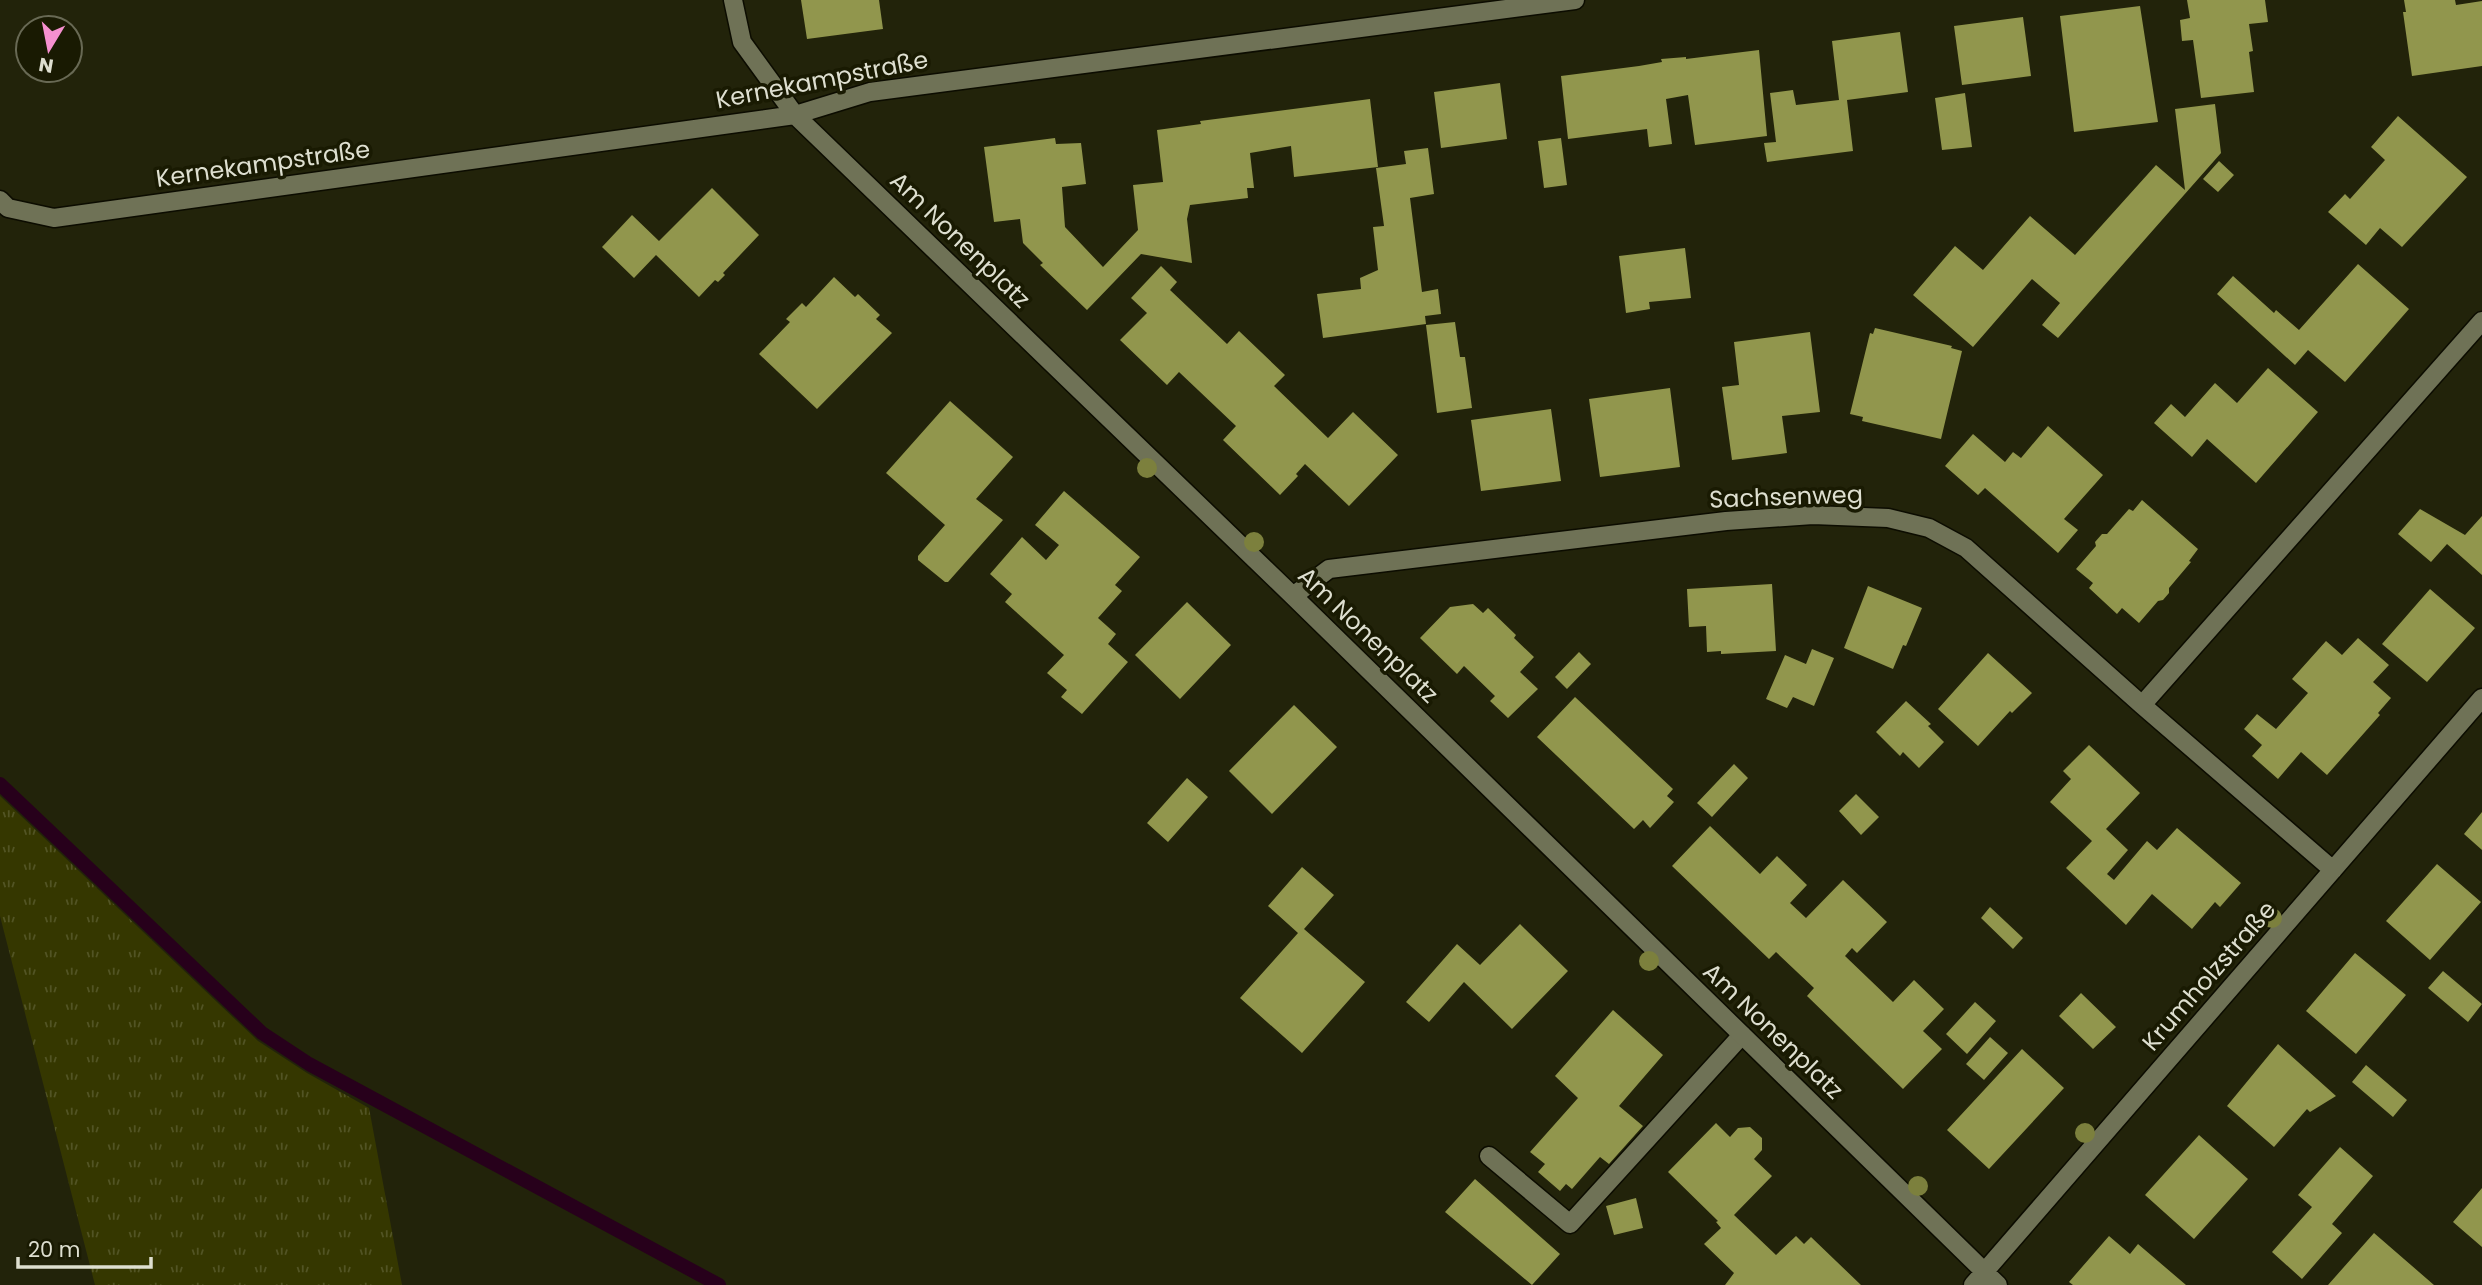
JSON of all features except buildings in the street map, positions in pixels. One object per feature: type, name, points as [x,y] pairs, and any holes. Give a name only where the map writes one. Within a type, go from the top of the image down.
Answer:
[{"type":"street","name":"Am Nonenplatz","points":[[733,0],[742,42],[794,115],[1293,596],[1742,1035],[1978,1279],[1998,1285]]},
{"type":"street","name":"Kernekampstraße","points":[[0,200],[8,208],[54,218],[794,115],[870,92],[1575,0]]},
{"type":"street","points":[[2141,705],[2482,321]]},
{"type":"street","name":"Sachsenweg","points":[[1293,596],[1329,569],[1726,521],[1813,515],[1888,518],[1929,528],[1966,548],[2141,705],[2333,870]]},
{"type":"street","name":"Krumholzstraße","points":[[1978,1279],[2482,698]]},
{"type":"street","points":[[1489,1156],[1570,1224],[1742,1035]]},
{"type":"green space","points":[[0,796],[258,1041],[369,1108],[402,1285],[95,1285],[0,916]]},
{"type":"waterway","points":[[0,784],[262,1033],[309,1064],[719,1285]]}]
